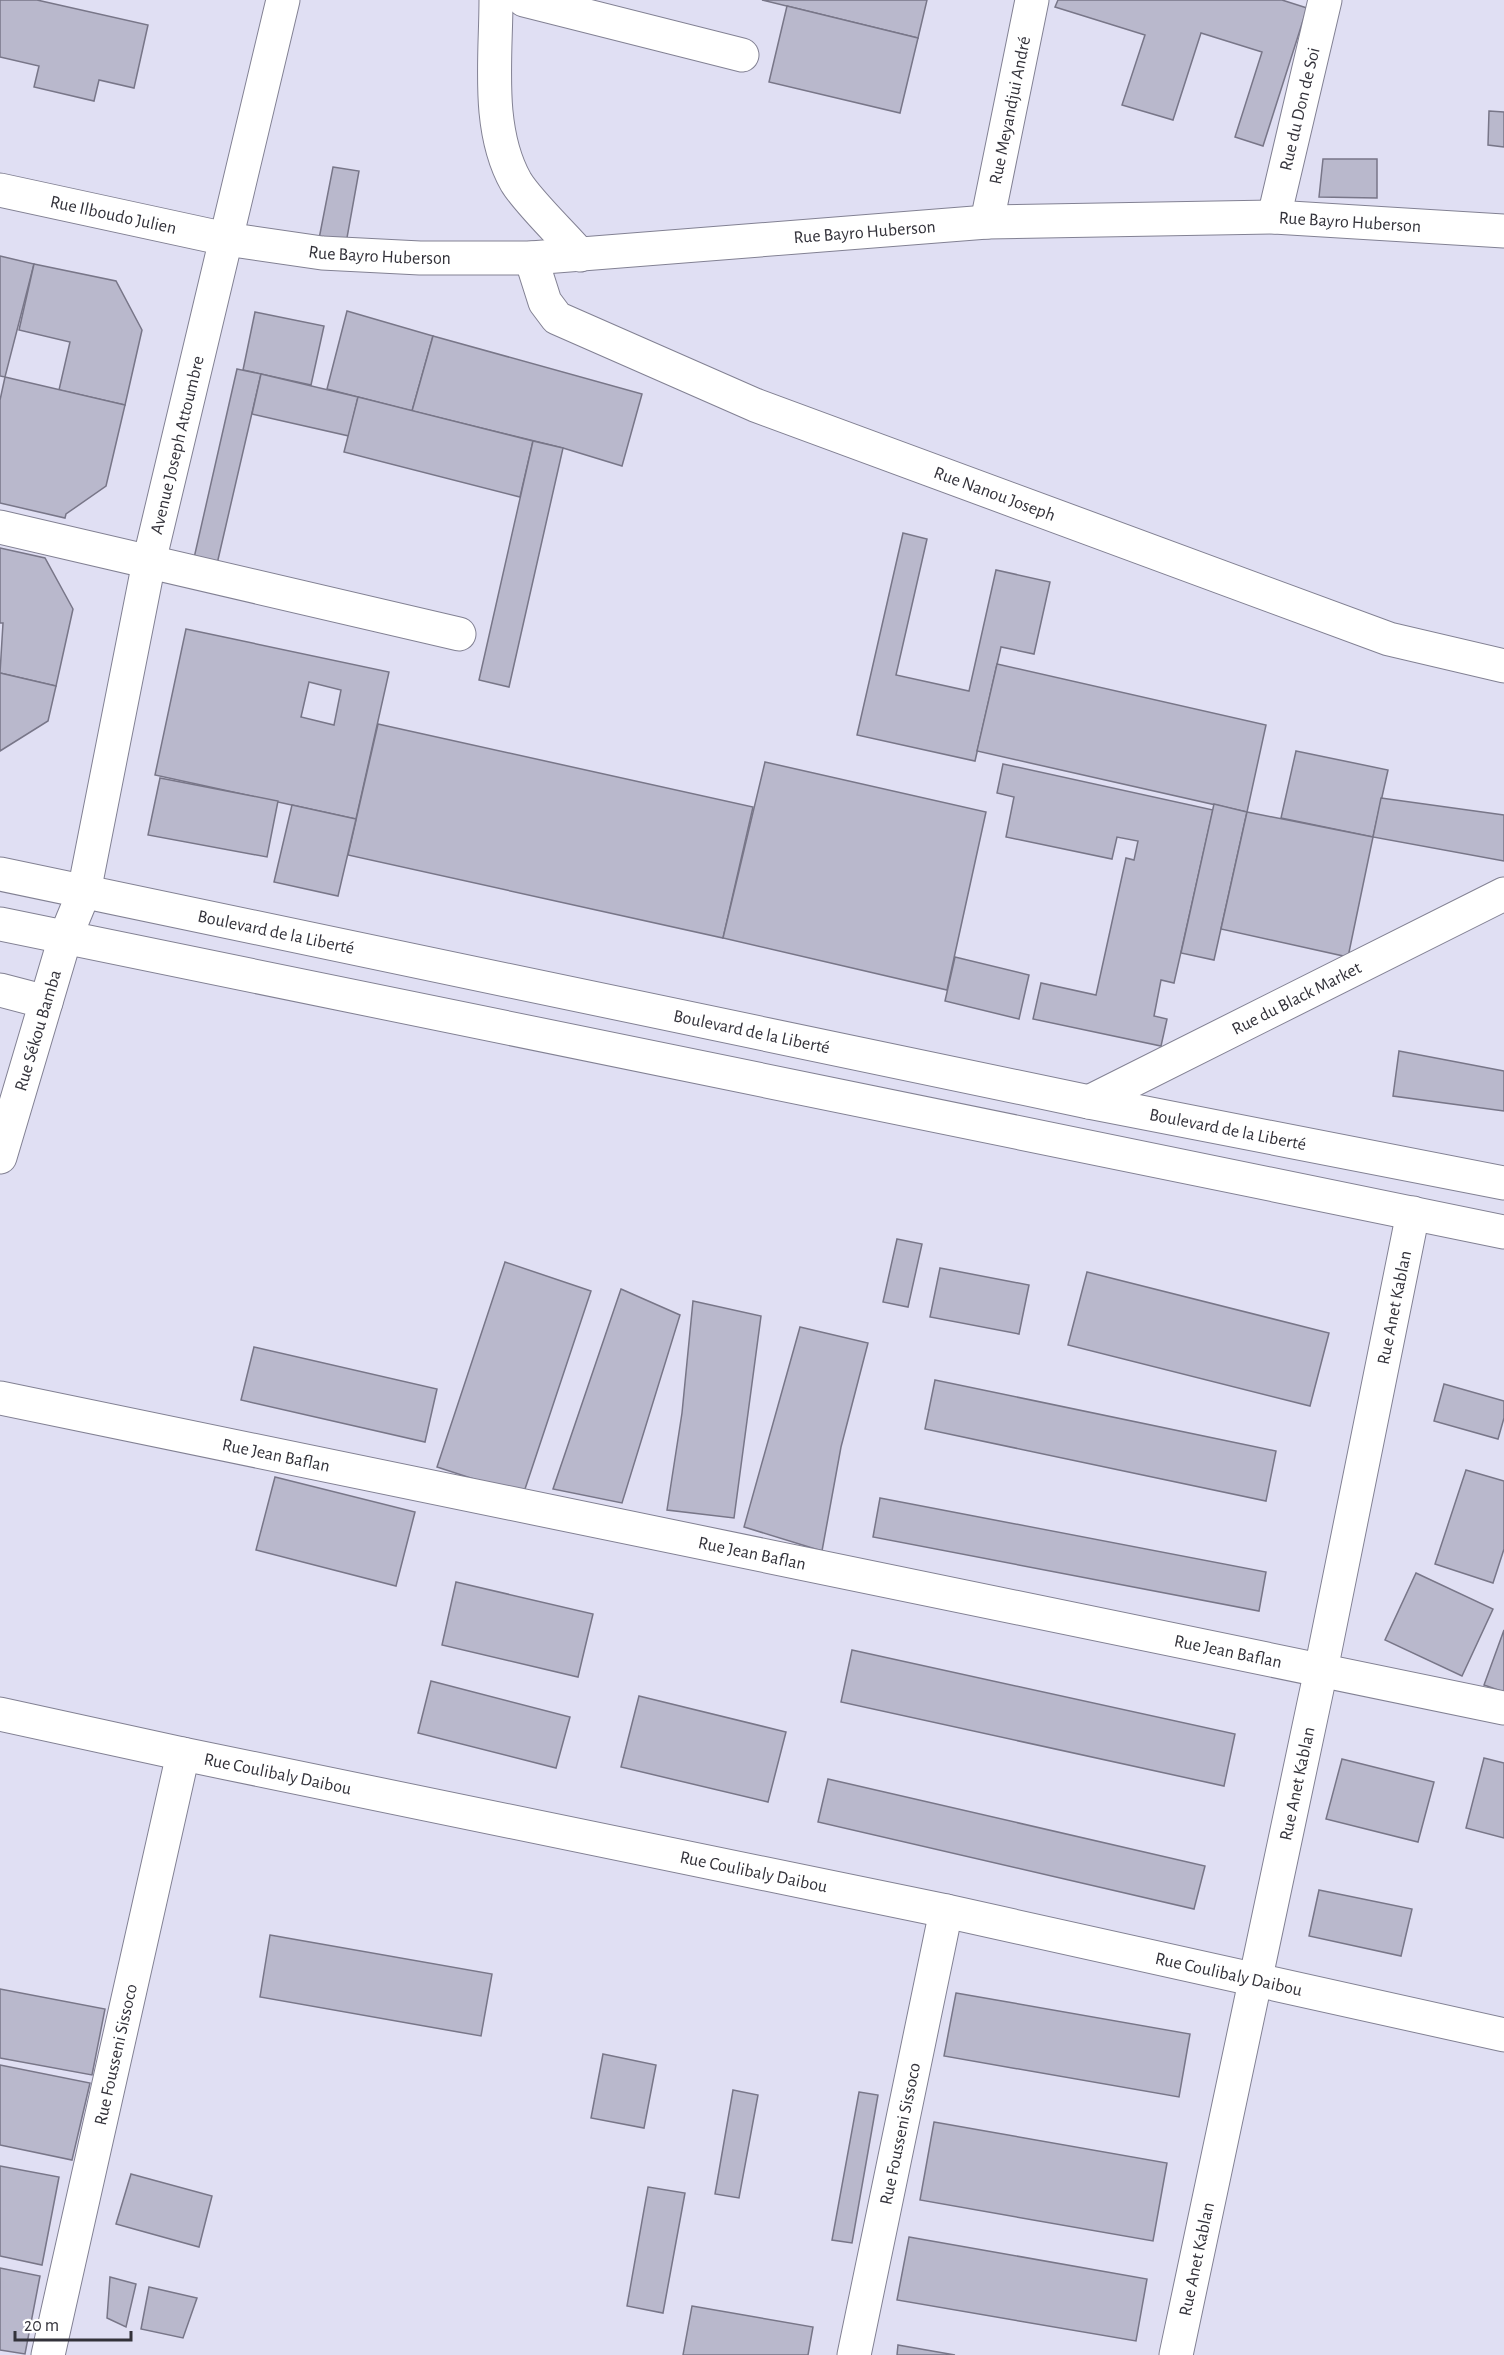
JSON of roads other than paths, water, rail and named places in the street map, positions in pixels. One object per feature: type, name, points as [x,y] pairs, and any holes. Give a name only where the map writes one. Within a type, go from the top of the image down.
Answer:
[{"type":"street","name":"Avenue Joseph Attoumbre","points":[[84,892],[149,562],[283,0]]},
{"type":"street","points":[[496,0],[496,95],[501,143],[517,183],[580,255]]},
{"type":"street","points":[[524,0],[742,55]]},
{"type":"street","name":"Rue Meyandjui André","points":[[987,222],[1032,0]]},
{"type":"street","name":"Rue du Don de Soi","points":[[1274,217],[1325,0]]},
{"type":"street","name":"Rue Ilboudo Julien","points":[[0,190],[226,239]]},
{"type":"street","name":"Rue Bayro Huberson","points":[[226,239],[322,254],[531,258],[987,222],[1274,217],[1504,231]]},
{"type":"street","name":"Rue Nanou Joseph","points":[[531,258],[545,302],[557,318],[755,405],[1389,639],[1504,666]]},
{"type":"street","points":[[0,527],[459,634]]},
{"type":"street","name":"Boulevard de la Liberté","points":[[0,874],[1089,1102],[1504,1183]]},
{"type":"street","name":"Rue Sékou Bamba","points":[[0,1157],[65,938],[84,892]]},
{"type":"street","name":"Rue du Black Market","points":[[1089,1102],[1504,894]]},
{"type":"street","points":[[0,924],[1504,1232]]},
{"type":"street","points":[[0,990],[46,1002]]},
{"type":"street","name":"Rue Anet Kablan","points":[[1176,2355],[1321,1671],[1413,1213]]},
{"type":"street","name":"Rue Jean Baflan","points":[[0,1398],[1504,1708]]},
{"type":"street","name":"Rue Coulibaly Daibou","points":[[0,1714],[183,1755],[946,1911],[1504,2035]]},
{"type":"street","name":"Rue Fousseni Sissoco","points":[[48,2355],[183,1755]]},
{"type":"street","name":"Rue Fousseni Sissoco","points":[[854,2355],[946,1911]]}]
